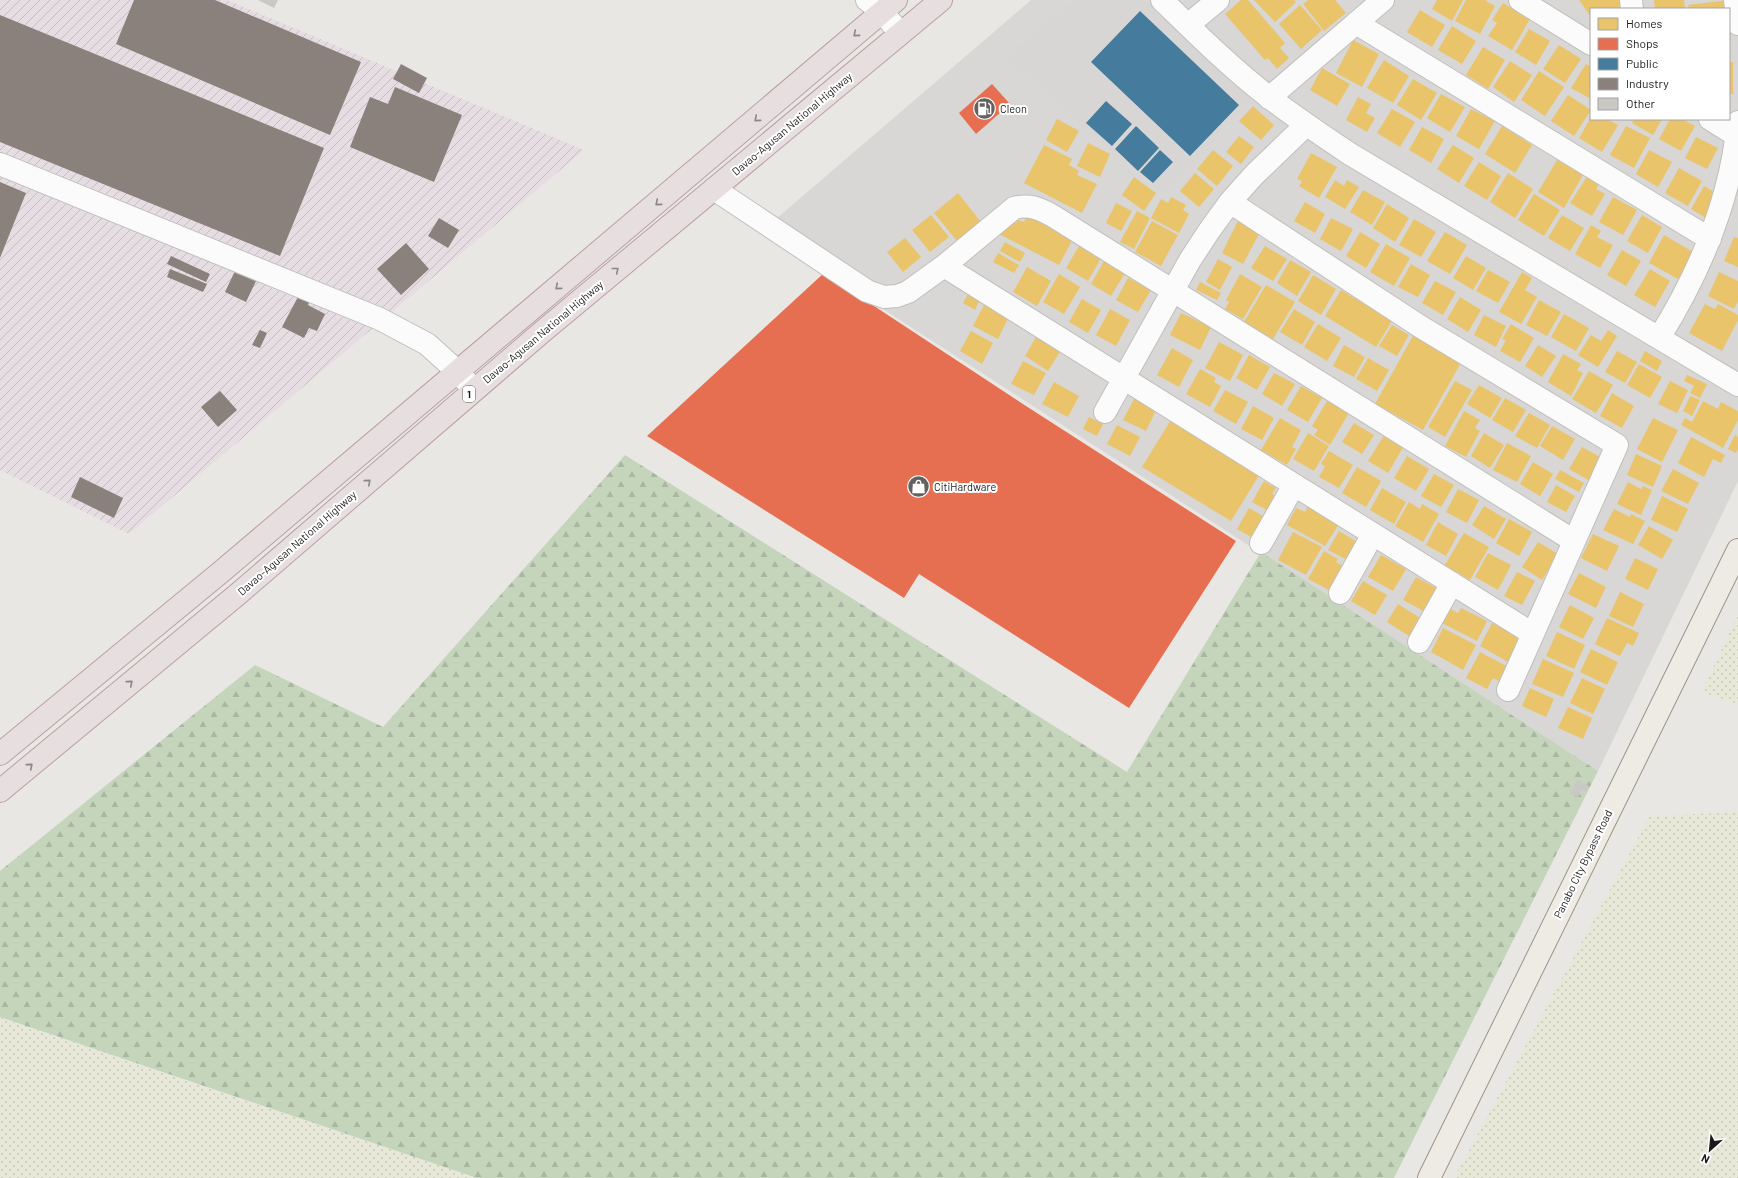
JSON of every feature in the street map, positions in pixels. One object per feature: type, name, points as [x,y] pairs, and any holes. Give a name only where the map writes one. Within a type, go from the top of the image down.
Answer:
[{"type":"highway","name":"Davao-Agusan National Highway","points":[[0,791],[238,594],[542,332],[941,0]]},
{"type":"highway","name":"1","points":[[0,754],[221,572],[458,372],[882,4]]},
{"type":"highway","points":[[221,572],[238,594]]},
{"type":"main road","name":"Panabo City Bypass Road","points":[[1429,1178],[1738,550]]},
{"type":"street","points":[[1162,0],[1269,98],[1306,125],[1350,154],[1738,385]]},
{"type":"street","points":[[1188,25],[1218,0]]},
{"type":"street","points":[[1269,98],[1383,0]]},
{"type":"street","points":[[1520,0],[1590,43]]},
{"type":"street","points":[[1735,0],[1738,24]]},
{"type":"street","points":[[882,4],[900,33]]},
{"type":"street","points":[[1356,24],[1710,239]]},
{"type":"street","points":[[1658,338],[1696,274],[1722,205],[1737,129],[1713,120]]},
{"type":"street","points":[[1105,412],[1198,248],[1230,202],[1274,154],[1306,125]]},
{"type":"street","points":[[0,164],[380,319],[427,344],[458,372],[474,390]]},
{"type":"street","points":[[714,189],[867,291],[884,297],[896,296],[908,292],[944,266],[1004,214],[1014,208],[1025,205],[1036,207],[1173,290],[1574,540]]},
{"type":"street","points":[[1230,202],[1421,328],[1617,445],[1508,690]]},
{"type":"street","points":[[944,266],[1533,634]]},
{"type":"street","points":[[1261,544],[1294,485]]},
{"type":"street","points":[[1340,593],[1373,534]]},
{"type":"street","points":[[1419,642],[1452,583]]},
{"type":"shaded area","points":[[0,0],[227,0],[584,150],[129,534],[0,470]]},
{"type":"shaded area","points":[[1031,0],[1738,0],[1738,481],[1598,771],[762,231]]},
{"type":"shaded area","points":[[1072,0],[1145,0],[1252,98],[1164,194],[1005,58]]},
{"type":"green space","points":[[625,455],[1127,772],[1261,552],[1598,771],[1394,1178],[477,1178],[0,1017],[0,871],[255,665],[383,727]]},
{"type":"green space","points":[[1738,615],[1738,704],[1702,692]]},
{"type":"green space","points":[[1738,812],[1738,1178],[1454,1178],[1650,816]]},
{"type":"green space","points":[[0,1017],[477,1178],[0,1178]]},
{"type":"building: Homes","points":[[1241,0],[1248,0],[1285,43],[1280,48],[1289,58],[1277,69],[1268,58],[1265,60],[1225,14]]},
{"type":"building: Homes","points":[[1254,0],[1294,0],[1296,2],[1275,22]]},
{"type":"building: Homes","points":[[1308,0],[1335,0],[1346,13],[1324,31],[1303,4]]},
{"type":"building: Homes","points":[[1437,0],[1463,0],[1452,21],[1432,9]]},
{"type":"building: Homes","points":[[1466,0],[1487,0],[1486,1],[1495,6],[1480,34],[1455,21]]},
{"type":"building: Homes","points":[[1579,0],[1619,0],[1624,8],[1590,8],[1590,16]]},
{"type":"building: Homes","points":[[1654,0],[1684,0],[1685,8],[1655,8]]},
{"type":"building: Homes","points":[[1729,0],[1729,8],[1689,8],[1688,5]]},
{"type":"building: Homes","points":[[1503,3],[1530,19],[1512,50],[1488,36],[1497,23],[1492,20]]},
{"type":"building: Homes","points":[[1300,5],[1322,30],[1301,49],[1279,24]]},
{"type":"building: Homes","points":[[1420,10],[1445,25],[1432,47],[1407,32]]},
{"type":"building: Homes","points":[[1452,26],[1476,41],[1462,64],[1438,50]]},
{"type":"building: Homes","points":[[1529,29],[1550,41],[1536,65],[1515,52]]},
{"type":"building: Homes","points":[[1353,40],[1379,54],[1362,87],[1336,73]]},
{"type":"building: Homes","points":[[1559,45],[1581,59],[1565,83],[1543,69]]},
{"type":"building: Homes","points":[[1483,47],[1505,60],[1488,89],[1466,75]]},
{"type":"building: Homes","points":[[1384,60],[1409,76],[1393,103],[1367,88]]},
{"type":"building: Homes","points":[[1510,61],[1532,75],[1514,102],[1493,87]]},
{"type":"building: Homes","points":[[1730,62],[1733,62],[1733,94],[1730,94]]},
{"type":"building: Homes","points":[[1586,64],[1590,66],[1590,98],[1571,88]]},
{"type":"building: Homes","points":[[1322,68],[1350,84],[1337,106],[1310,90]]},
{"type":"building: Homes","points":[[1539,71],[1564,87],[1545,116],[1521,100]]},
{"type":"building: Homes","points":[[1413,79],[1437,93],[1421,120],[1397,105]]},
{"type":"building: Homes","points":[[1441,94],[1465,107],[1450,132],[1427,118]]},
{"type":"building: Homes","points":[[1568,95],[1590,109],[1574,136],[1551,121]]},
{"type":"building: Homes","points":[[1358,97],[1371,104],[1366,113],[1375,118],[1367,132],[1346,120]]},
{"type":"building: Homes","points":[[1253,106],[1274,125],[1261,140],[1239,121]]},
{"type":"building: Homes","points":[[1392,109],[1415,122],[1400,147],[1377,133]]},
{"type":"building: Homes","points":[[1471,109],[1495,121],[1479,149],[1456,136]]},
{"type":"building: Homes","points":[[1057,119],[1079,131],[1067,152],[1046,140]]},
{"type":"building: Homes","points":[[1590,119],[1590,120],[1609,120],[1618,125],[1602,152],[1579,138]]},
{"type":"building: Homes","points":[[1634,120],[1661,120],[1653,135],[1632,123]]},
{"type":"building: Homes","points":[[1669,120],[1684,120],[1695,126],[1681,151],[1659,139]]},
{"type":"building: Homes","points":[[1502,126],[1532,145],[1515,173],[1485,154]]},
{"type":"building: Homes","points":[[1626,126],[1650,138],[1634,168],[1610,155]]},
{"type":"building: Homes","points":[[1422,127],[1444,139],[1431,163],[1409,150]]},
{"type":"building: Homes","points":[[1239,136],[1254,147],[1241,164],[1226,152]]},
{"type":"building: Homes","points":[[1696,137],[1718,148],[1707,169],[1685,158]]},
{"type":"building: Homes","points":[[1088,143],[1110,154],[1100,177],[1077,166]]},
{"type":"building: Homes","points":[[1044,145],[1072,159],[1069,165],[1079,171],[1077,175],[1097,184],[1082,213],[1024,183]]},
{"type":"building: Homes","points":[[1453,145],[1474,158],[1459,183],[1437,169]]},
{"type":"building: Homes","points":[[1213,150],[1233,166],[1217,186],[1197,169]]},
{"type":"building: Homes","points":[[1649,150],[1672,162],[1658,187],[1636,174]]},
{"type":"building: Homes","points":[[1311,153],[1337,167],[1319,198],[1299,186],[1302,181],[1297,179]]},
{"type":"building: Homes","points":[[1557,160],[1583,175],[1564,208],[1538,192]]},
{"type":"building: Homes","points":[[1479,162],[1501,176],[1487,200],[1464,186]]},
{"type":"building: Homes","points":[[1679,168],[1702,181],[1688,206],[1665,193]]},
{"type":"building: Homes","points":[[1195,173],[1214,189],[1199,207],[1180,191]]},
{"type":"building: Homes","points":[[1508,173],[1533,189],[1515,218],[1490,202]]},
{"type":"building: Homes","points":[[1588,175],[1600,182],[1596,189],[1605,194],[1592,216],[1570,203]]},
{"type":"building: Homes","points":[[1134,177],[1156,193],[1144,211],[1122,195]]},
{"type":"building: Homes","points":[[1335,180],[1344,186],[1347,180],[1359,187],[1345,209],[1325,197]]},
{"type":"building: Homes","points":[[1704,186],[1718,194],[1706,218],[1691,209]]},
{"type":"building: Homes","points":[[1363,190],[1385,202],[1372,225],[1350,212]]},
{"type":"building: Homes","points":[[958,193],[981,222],[957,241],[934,213]]},
{"type":"building: Homes","points":[[1534,194],[1560,210],[1544,236],[1518,220]]},
{"type":"building: Homes","points":[[1171,197],[1186,205],[1183,210],[1189,214],[1179,233],[1151,218],[1161,199],[1168,203]]},
{"type":"building: Homes","points":[[1613,197],[1637,210],[1623,235],[1599,222]]},
{"type":"building: Homes","points":[[1305,202],[1325,214],[1315,233],[1294,221]]},
{"type":"building: Homes","points":[[1116,203],[1132,211],[1121,231],[1106,223]]},
{"type":"building: Homes","points":[[1387,204],[1409,218],[1395,242],[1373,228]]},
{"type":"building: Homes","points":[[1137,211],[1150,218],[1134,249],[1120,242]]},
{"type":"building: Homes","points":[[931,215],[949,237],[930,252],[912,230]]},
{"type":"building: Homes","points":[[1027,215],[1051,222],[1073,239],[1059,265],[999,234],[1007,218],[1016,223],[1018,220],[1024,222]]},
{"type":"building: Homes","points":[[1562,215],[1584,228],[1570,251],[1548,238]]},
{"type":"building: Homes","points":[[1642,215],[1662,227],[1648,253],[1627,241]]},
{"type":"building: Homes","points":[[1331,218],[1353,229],[1341,251],[1320,239]]},
{"type":"building: Homes","points":[[1414,219],[1436,232],[1421,257],[1399,245]]},
{"type":"building: Homes","points":[[1152,221],[1178,235],[1161,266],[1135,252]]},
{"type":"building: Homes","points":[[1238,221],[1260,232],[1243,264],[1222,253]]},
{"type":"building: Homes","points":[[1591,225],[1601,231],[1597,237],[1613,245],[1600,268],[1575,254]]},
{"type":"building: Homes","points":[[1360,232],[1380,244],[1366,268],[1346,256]]},
{"type":"building: Homes","points":[[1445,232],[1467,245],[1450,274],[1427,261]]},
{"type":"building: Homes","points":[[1664,235],[1693,252],[1678,279],[1649,263]]},
{"type":"building: Homes","points":[[1734,237],[1738,238],[1738,267],[1724,261]]},
{"type":"building: Homes","points":[[905,238],[921,257],[903,272],[887,252]]},
{"type":"building: Homes","points":[[1005,242],[1025,253],[1020,262],[1000,251]]},
{"type":"building: Homes","points":[[1386,244],[1410,258],[1394,286],[1370,272]]},
{"type":"building: Homes","points":[[1079,246],[1101,258],[1088,281],[1066,268]]},
{"type":"building: Homes","points":[[1265,246],[1287,259],[1273,281],[1251,268]]},
{"type":"building: Homes","points":[[1622,250],[1641,261],[1626,286],[1607,275]]},
{"type":"building: Homes","points":[[998,253],[1019,265],[1014,273],[993,262]]},
{"type":"building: Homes","points":[[1466,256],[1486,268],[1473,290],[1453,278]]},
{"type":"building: Homes","points":[[1218,259],[1232,267],[1220,290],[1206,282]]},
{"type":"building: Homes","points":[[1290,260],[1311,272],[1297,296],[1277,283]]},
{"type":"building: Homes","points":[[1104,261],[1125,273],[1111,296],[1091,284]]},
{"type":"building: Homes","points":[[1411,264],[1430,275],[1418,297],[1398,287]]},
{"type":"building: Homes","points":[[1027,267],[1051,281],[1037,306],[1013,292]]},
{"type":"building: Homes","points":[[1650,269],[1670,281],[1655,307],[1634,295]]},
{"type":"building: Homes","points":[[1488,270],[1510,282],[1498,303],[1476,291]]},
{"type":"building: Homes","points":[[1522,272],[1532,278],[1525,290],[1537,297],[1521,324],[1499,312]]},
{"type":"building: Homes","points":[[1719,272],[1738,281],[1738,301],[1734,309],[1708,296]]},
{"type":"building: Homes","points":[[1059,274],[1080,287],[1064,314],[1043,302]]},
{"type":"building: Homes","points":[[1240,274],[1262,287],[1243,319],[1225,309],[1229,302],[1226,300]]},
{"type":"building: Homes","points":[[1313,275],[1336,289],[1321,315],[1298,301]]},
{"type":"building: Homes","points":[[1128,278],[1151,290],[1138,312],[1116,300]]},
{"type":"building: Homes","points":[[1435,281],[1456,292],[1443,315],[1422,303]]},
{"type":"building: Homes","points":[[1200,282],[1221,293],[1217,300],[1196,290]]},
{"type":"building: Homes","points":[[1266,285],[1295,302],[1273,339],[1244,322]]},
{"type":"building: Homes","points":[[1341,290],[1392,321],[1376,347],[1325,316]]},
{"type":"building: Homes","points":[[970,291],[981,297],[975,310],[963,303]]},
{"type":"building: Homes","points":[[1460,297],[1481,310],[1468,332],[1447,319]]},
{"type":"building: Homes","points":[[1082,299],[1101,310],[1088,333],[1069,322]]},
{"type":"building: Homes","points":[[1539,300],[1561,312],[1547,336],[1526,325]]},
{"type":"building: Homes","points":[[985,303],[1009,316],[998,339],[973,326]]},
{"type":"building: Homes","points":[[1705,304],[1715,309],[1718,304],[1738,315],[1738,320],[1722,351],[1689,333]]},
{"type":"building: Homes","points":[[1110,309],[1130,320],[1116,346],[1096,335]]},
{"type":"building: Homes","points":[[1294,309],[1315,322],[1302,345],[1280,332]]},
{"type":"building: Homes","points":[[1181,313],[1211,327],[1200,350],[1170,335]]},
{"type":"building: Homes","points":[[1564,314],[1589,328],[1576,351],[1551,337]]},
{"type":"building: Homes","points":[[1484,315],[1506,326],[1496,347],[1474,335]]},
{"type":"building: Homes","points":[[1318,324],[1341,338],[1327,361],[1304,347]]},
{"type":"building: Homes","points":[[1511,324],[1534,338],[1520,362],[1500,351],[1506,340],[1502,339]]},
{"type":"building: Homes","points":[[1392,325],[1409,335],[1397,356],[1379,346]]},
{"type":"building: Homes","points":[[1608,330],[1617,336],[1598,367],[1578,355],[1591,335],[1601,341]]},
{"type":"building: Homes","points":[[971,331],[993,343],[982,364],[960,351]]},
{"type":"building: Homes","points":[[1414,334],[1462,361],[1423,430],[1375,404]]},
{"type":"building: Homes","points":[[1037,335],[1061,350],[1048,371],[1025,356]]},
{"type":"building: Homes","points":[[1219,342],[1243,355],[1230,381],[1205,368]]},
{"type":"building: Homes","points":[[1344,345],[1365,357],[1354,377],[1333,366]]},
{"type":"building: Homes","points":[[1538,345],[1556,356],[1542,377],[1525,366]]},
{"type":"building: Homes","points":[[1172,348],[1193,360],[1179,387],[1157,375]]},
{"type":"building: Homes","points":[[1617,351],[1637,362],[1625,383],[1605,372]]},
{"type":"building: Homes","points":[[1645,351],[1662,361],[1657,371],[1640,361]]},
{"type":"building: Homes","points":[[1563,354],[1581,364],[1577,370],[1583,373],[1571,396],[1548,382]]},
{"type":"building: Homes","points":[[1249,355],[1270,367],[1257,390],[1236,378]]},
{"type":"building: Homes","points":[[1368,358],[1389,370],[1377,391],[1356,379]]},
{"type":"building: Homes","points":[[1023,361],[1046,373],[1034,395],[1011,384]]},
{"type":"building: Homes","points":[[1639,364],[1662,377],[1650,398],[1627,385]]},
{"type":"building: Homes","points":[[1200,369],[1216,378],[1214,382],[1221,386],[1210,407],[1186,394]]},
{"type":"building: Homes","points":[[1589,371],[1613,385],[1596,413],[1572,399]]},
{"type":"building: Homes","points":[[1274,373],[1295,384],[1282,406],[1262,394]]},
{"type":"building: Homes","points":[[1687,375],[1707,384],[1700,398],[1690,393],[1694,386],[1684,381]]},
{"type":"building: Homes","points":[[1455,381],[1472,390],[1445,437],[1428,427]]},
{"type":"building: Homes","points":[[1670,381],[1688,390],[1677,413],[1658,404]]},
{"type":"building: Homes","points":[[1054,382],[1079,396],[1068,417],[1042,404]]},
{"type":"building: Homes","points":[[1479,385],[1502,398],[1490,418],[1467,404]]},
{"type":"building: Homes","points":[[1301,386],[1322,398],[1308,422],[1287,410]]},
{"type":"building: Homes","points":[[1225,390],[1248,402],[1236,424],[1213,411]]},
{"type":"building: Homes","points":[[1612,393],[1634,406],[1622,428],[1600,416]]},
{"type":"building: Homes","points":[[1690,396],[1700,400],[1692,416],[1683,411]]},
{"type":"building: Homes","points":[[1329,398],[1350,411],[1330,445],[1314,435],[1318,430],[1312,426]]},
{"type":"building: Homes","points":[[1505,398],[1526,410],[1513,432],[1492,420]]},
{"type":"building: Homes","points":[[1134,399],[1156,410],[1146,431],[1123,420]]},
{"type":"building: Homes","points":[[1703,401],[1718,409],[1721,402],[1738,411],[1738,420],[1723,448],[1681,425],[1685,418],[1692,422]]},
{"type":"building: Homes","points":[[1253,406],[1274,418],[1262,440],[1241,429]]},
{"type":"building: Homes","points":[[1464,411],[1480,420],[1475,428],[1480,431],[1466,457],[1445,446]]},
{"type":"building: Homes","points":[[1529,413],[1550,425],[1537,448],[1515,436]]},
{"type":"building: Homes","points":[[1089,417],[1103,424],[1097,436],[1083,429]]},
{"type":"building: Homes","points":[[1172,418],[1261,472],[1231,521],[1142,467]]},
{"type":"building: Homes","points":[[1280,418],[1301,430],[1292,447],[1296,449],[1287,465],[1261,450]]},
{"type":"building: Homes","points":[[1653,418],[1678,430],[1662,462],[1637,449]]},
{"type":"building: Homes","points":[[1354,423],[1374,435],[1362,454],[1342,442]]},
{"type":"building: Homes","points":[[1117,425],[1140,437],[1130,456],[1107,444]]},
{"type":"building: Homes","points":[[1552,426],[1575,439],[1563,460],[1540,446]]},
{"type":"building: Homes","points":[[1386,432],[1405,444],[1388,473],[1368,461]]},
{"type":"building: Homes","points":[[1308,433],[1329,446],[1314,471],[1293,459]]},
{"type":"building: Homes","points":[[1484,433],[1504,445],[1490,468],[1471,456]]},
{"type":"building: Homes","points":[[1735,435],[1738,437],[1738,449],[1736,453],[1728,449]]},
{"type":"building: Homes","points":[[1691,437],[1725,455],[1721,463],[1713,459],[1704,477],[1678,463]]},
{"type":"building: Homes","points":[[1507,443],[1531,456],[1517,482],[1493,470]]},
{"type":"building: Homes","points":[[1582,447],[1605,460],[1592,482],[1569,469]]},
{"type":"building: Homes","points":[[1329,451],[1353,465],[1339,488],[1319,477],[1325,466],[1321,464]]},
{"type":"building: Homes","points":[[1636,454],[1662,466],[1653,487],[1627,475]]},
{"type":"building: Homes","points":[[1407,456],[1429,469],[1416,491],[1394,478]]},
{"type":"building: Homes","points":[[1533,462],[1553,474],[1540,496],[1520,484]]},
{"type":"building: Homes","points":[[1357,467],[1381,481],[1366,507],[1342,493]]},
{"type":"building: Homes","points":[[1673,469],[1699,483],[1688,504],[1661,491]]},
{"type":"building: Homes","points":[[1560,470],[1584,483],[1579,492],[1555,479]]},
{"type":"building: Homes","points":[[1434,474],[1454,485],[1441,507],[1421,496]]},
{"type":"building: Homes","points":[[1264,481],[1276,488],[1272,494],[1282,500],[1274,514],[1252,502]]},
{"type":"building: Homes","points":[[1628,482],[1641,489],[1643,486],[1652,490],[1641,515],[1617,504]]},
{"type":"building: Homes","points":[[1556,485],[1575,496],[1566,512],[1547,502]]},
{"type":"building: Homes","points":[[1382,488],[1406,502],[1394,524],[1370,510]]},
{"type":"building: Homes","points":[[1458,489],[1479,500],[1467,523],[1446,512]]},
{"type":"building: Homes","points":[[1662,496],[1688,509],[1677,532],[1651,520]]},
{"type":"building: Homes","points":[[1409,502],[1420,509],[1422,504],[1439,514],[1423,542],[1395,526]]},
{"type":"building: Homes","points":[[1308,506],[1339,524],[1325,546],[1287,525],[1296,508],[1305,512]]},
{"type":"building: Homes","points":[[1484,506],[1506,519],[1494,539],[1472,525]]},
{"type":"building: Homes","points":[[1249,508],[1270,520],[1258,541],[1237,529]]},
{"type":"building: Homes","points":[[1614,509],[1630,517],[1631,514],[1645,521],[1633,544],[1603,530]]},
{"type":"building: Homes","points":[[1509,519],[1532,532],[1519,556],[1496,543]]},
{"type":"building: Homes","points":[[1438,522],[1458,534],[1446,556],[1426,545]]},
{"type":"building: Homes","points":[[1649,526],[1673,540],[1662,559],[1638,545]]},
{"type":"building: Homes","points":[[1339,531],[1359,543],[1349,561],[1328,550]]},
{"type":"building: Homes","points":[[1293,532],[1322,547],[1306,575],[1278,560]]},
{"type":"building: Homes","points":[[1464,533],[1489,547],[1470,580],[1445,565]]},
{"type":"building: Homes","points":[[1593,534],[1619,546],[1607,571],[1581,558]]},
{"type":"building: Homes","points":[[1538,542],[1558,554],[1542,580],[1522,567]]},
{"type":"building: Homes","points":[[1324,551],[1338,559],[1336,562],[1345,567],[1331,591],[1308,579]]},
{"type":"building: Homes","points":[[1488,553],[1511,565],[1498,590],[1475,577]]},
{"type":"building: Homes","points":[[1381,555],[1406,569],[1393,591],[1368,577]]},
{"type":"building: Homes","points":[[1635,558],[1658,569],[1648,590],[1625,579]]},
{"type":"building: Homes","points":[[1517,572],[1535,581],[1522,605],[1504,596]]},
{"type":"building: Homes","points":[[1579,573],[1606,587],[1596,608],[1568,594]]},
{"type":"building: Homes","points":[[1416,577],[1440,590],[1427,613],[1403,600]]},
{"type":"building: Homes","points":[[1363,581],[1387,595],[1375,615],[1351,601]]},
{"type":"building: Homes","points":[[1620,592],[1644,604],[1633,627],[1609,616]]},
{"type":"building: Homes","points":[[1398,604],[1420,618],[1409,636],[1387,622]]},
{"type":"building: Homes","points":[[1570,605],[1594,618],[1583,639],[1559,627]]},
{"type":"building: Homes","points":[[1449,608],[1458,613],[1461,608],[1487,621],[1477,641],[1442,623]]},
{"type":"building: Homes","points":[[1607,618],[1639,633],[1633,646],[1627,643],[1620,656],[1595,644]]},
{"type":"building: Homes","points":[[1492,623],[1520,638],[1508,662],[1480,646]]},
{"type":"building: Homes","points":[[1443,628],[1476,645],[1463,670],[1431,652]]},
{"type":"building: Homes","points":[[1557,632],[1585,645],[1574,669],[1546,656]]},
{"type":"building: Homes","points":[[1591,649],[1618,662],[1607,685],[1580,672]]},
{"type":"building: Homes","points":[[1480,652],[1510,668],[1503,683],[1493,678],[1487,689],[1466,678]]},
{"type":"building: Homes","points":[[1543,659],[1574,673],[1563,697],[1532,684]]},
{"type":"building: Homes","points":[[1582,678],[1605,689],[1593,714],[1570,703]]},
{"type":"building: Homes","points":[[1530,688],[1554,699],[1546,717],[1522,706]]},
{"type":"building: Homes","points":[[1568,707],[1592,718],[1583,739],[1558,728]]},
{"type":"building: Shops","name":"Cleon","points":[[992,84],[1010,104],[976,134],[959,113]]},
{"type":"building: Shops","points":[[824,273],[1026,406],[1236,541],[1129,708],[919,574],[904,598],[647,436]]},
{"type":"building: Public","points":[[1140,11],[1239,105],[1190,156],[1091,62]]},
{"type":"building: Public","points":[[1106,101],[1132,124],[1112,146],[1086,123]]},
{"type":"building: Public","points":[[1136,126],[1159,148],[1138,171],[1115,149]]},
{"type":"building: Public","points":[[1160,150],[1173,162],[1153,183],[1140,172]]},
{"type":"building: Industry","points":[[134,0],[215,0],[361,62],[330,135],[116,44]]},
{"type":"building: Industry","points":[[0,15],[324,148],[280,256],[0,142]]},
{"type":"building: Industry","points":[[401,64],[427,78],[419,93],[393,79]]},
{"type":"building: Industry","points":[[395,87],[462,115],[434,182],[350,147],[370,97],[388,104]]},
{"type":"building: Industry","points":[[0,182],[26,193],[0,258]]},
{"type":"building: Industry","points":[[439,218],[459,230],[448,248],[428,236]]},
{"type":"building: Industry","points":[[406,243],[429,269],[401,295],[377,269]]},
{"type":"building: Industry","points":[[171,256],[210,274],[206,282],[167,264]]},
{"type":"building: Industry","points":[[170,269],[207,284],[203,292],[167,277]]},
{"type":"building: Industry","points":[[235,271],[256,281],[246,302],[225,292]]},
{"type":"building: Industry","points":[[299,295],[310,300],[308,305],[325,314],[317,331],[309,328],[304,338],[282,327]]},
{"type":"building: Industry","points":[[260,330],[267,333],[260,348],[252,345]]},
{"type":"building: Industry","points":[[220,391],[237,410],[218,427],[201,407]]},
{"type":"building: Industry","points":[[80,477],[123,498],[114,518],[71,497]]},
{"type":"building: Other","points":[[258,0],[278,0],[274,8]]},
{"type":"building: Other","points":[[1577,780],[1589,786],[1586,792],[1582,790],[1578,797],[1570,794]]},
{"type":"place","name":"Cleon","points":[[984,109]]},
{"type":"place","name":"CitiHardware","points":[[919,487]]}]
